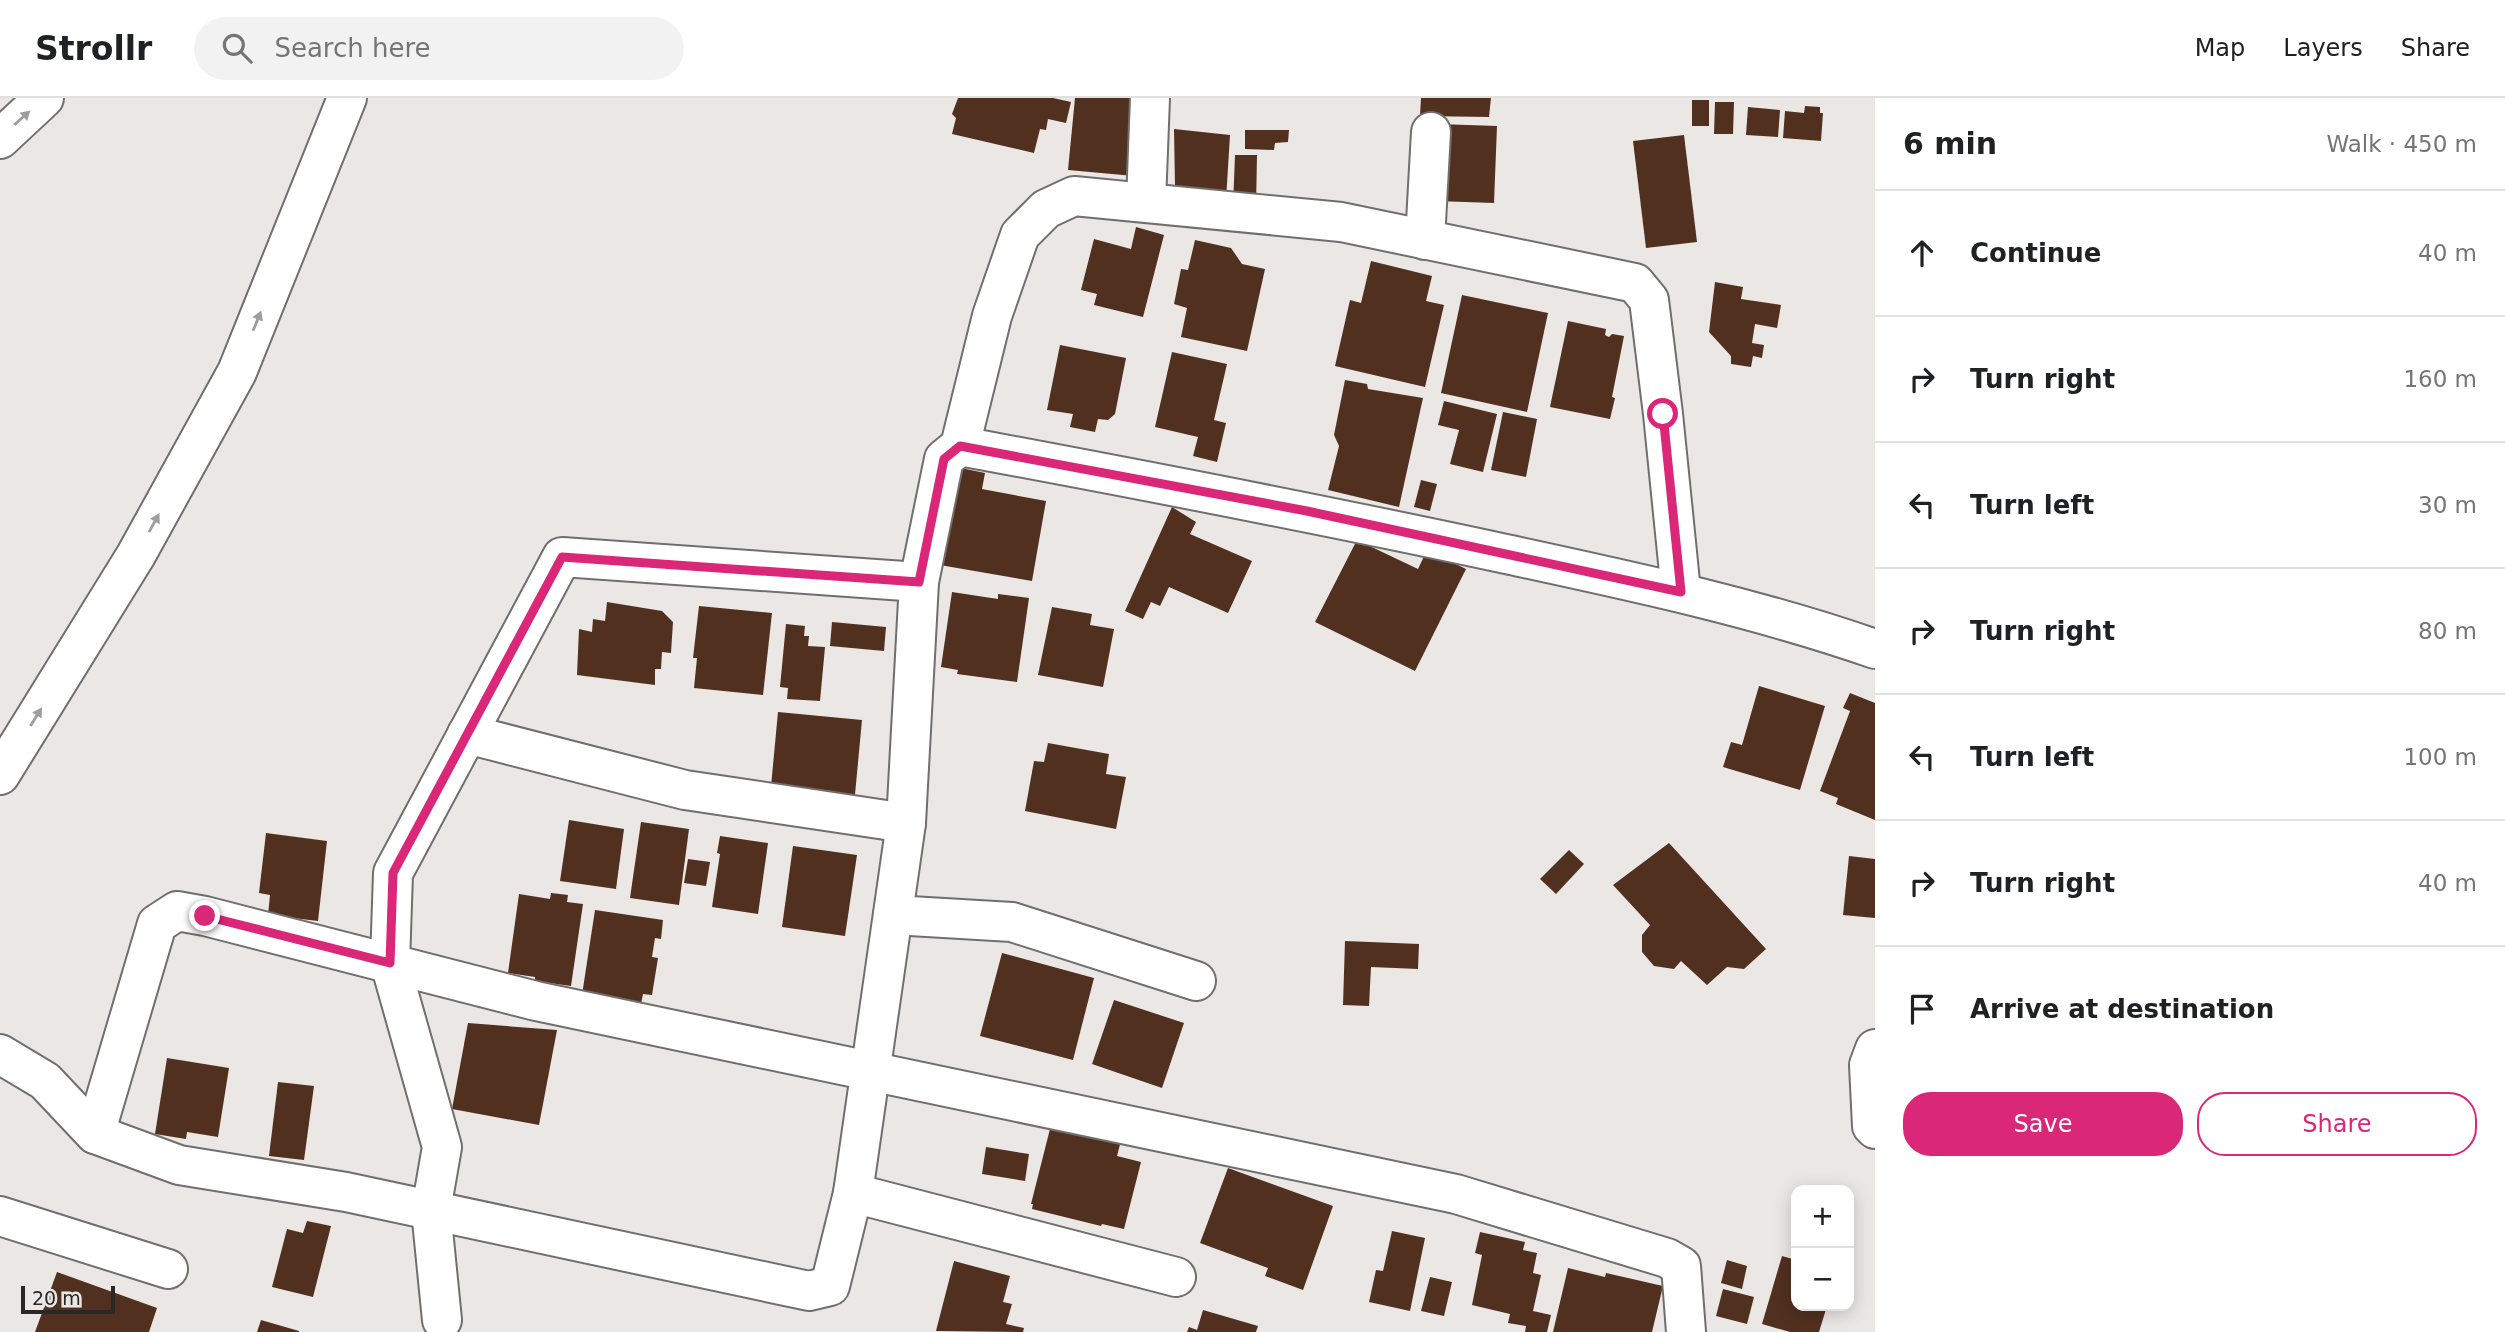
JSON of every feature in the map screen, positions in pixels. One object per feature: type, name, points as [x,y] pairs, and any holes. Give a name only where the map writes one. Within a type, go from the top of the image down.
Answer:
[{"type":"street","points":[[0,139],[44,98]]},
{"type":"street","points":[[0,775],[136,555],[237,372],[347,98]]},
{"type":"street","points":[[1146,202],[1150,98]]},
{"type":"street","points":[[1425,240],[1431,131]]},
{"type":"street","points":[[0,1054],[45,1081],[95,1134],[179,1165],[346,1192],[808,1291],[830,1286],[853,1193],[906,823],[919,582],[944,459],[960,446],[992,316],[1020,235],[1046,209],[1074,196],[1341,222],[1635,284],[1649,300],[1681,592]]},
{"type":"street","points":[[960,446],[1307,511],[1681,592],[1804,624],[1875,649]]},
{"type":"street","points":[[442,1320],[430,1210],[442,1147],[390,963],[393,873],[562,557],[919,582]]},
{"type":"street","points":[[467,734],[685,790],[906,823]]},
{"type":"street","points":[[95,1134],[157,924],[177,911],[536,1000],[1456,1194],[1667,1258],[1681,1266],[1686,1332]]},
{"type":"street","points":[[893,915],[1012,922],[1196,981]]},
{"type":"street","points":[[1875,1049],[1869,1065],[1872,1126],[1875,1129]]},
{"type":"street","points":[[853,1193],[1176,1277]]},
{"type":"street","points":[[0,1216],[169,1269]]},
{"type":"building","points":[[958,98],[1053,98],[1071,102],[1066,123],[1048,119],[1046,130],[1040,129],[1034,153],[952,134],[956,118],[952,114]]},
{"type":"building","points":[[1075,98],[1152,98],[1145,177],[1068,170]]},
{"type":"building","points":[[1421,98],[1491,98],[1489,117],[1420,116]]},
{"type":"building","points":[[1692,100],[1709,100],[1709,126],[1692,126]]},
{"type":"building","points":[[1715,102],[1734,102],[1733,134],[1714,134]]},
{"type":"building","points":[[1805,106],[1820,107],[1820,113],[1823,113],[1821,141],[1783,138],[1785,111],[1804,113]]},
{"type":"building","points":[[1748,107],[1780,110],[1778,137],[1746,135]]},
{"type":"building","points":[[1438,124],[1497,126],[1494,203],[1436,201]]},
{"type":"building","points":[[1174,129],[1230,135],[1226,200],[1170,193],[1169,185],[1175,185]]},
{"type":"building","points":[[1245,130],[1289,130],[1288,142],[1275,143],[1274,150],[1245,149]]},
{"type":"building","points":[[1684,135],[1697,242],[1646,248],[1633,141]]},
{"type":"building","points":[[1235,155],[1257,155],[1256,208],[1233,207]]},
{"type":"building","points":[[1136,227],[1164,235],[1143,317],[1094,305],[1097,294],[1081,290],[1094,239],[1131,249]]},
{"type":"building","points":[[1195,240],[1231,248],[1242,264],[1265,269],[1247,351],[1181,337],[1187,308],[1174,304],[1181,269],[1188,270]]},
{"type":"building","points":[[1371,261],[1432,276],[1426,301],[1444,305],[1425,387],[1335,366],[1350,300],[1361,303]]},
{"type":"building","points":[[1715,282],[1743,287],[1741,299],[1781,305],[1777,328],[1755,324],[1752,343],[1764,345],[1762,358],[1753,356],[1751,367],[1731,364],[1731,356],[1709,332]]},
{"type":"building","points":[[1462,295],[1548,313],[1527,412],[1441,393]]},
{"type":"building","points":[[1568,321],[1606,329],[1605,335],[1609,337],[1612,334],[1624,336],[1610,419],[1550,407]]},
{"type":"building","points":[[1060,345],[1126,358],[1115,414],[1108,420],[1098,419],[1095,432],[1070,427],[1073,414],[1047,410]]},
{"type":"building","points":[[1172,352],[1227,364],[1214,420],[1226,423],[1217,462],[1193,456],[1198,437],[1155,427]]},
{"type":"building","points":[[1345,380],[1367,384],[1368,389],[1423,398],[1399,507],[1328,490],[1339,446],[1334,435]]},
{"type":"building","points":[[1444,401],[1497,414],[1483,472],[1450,464],[1459,430],[1438,425]]},
{"type":"building","points":[[1503,412],[1537,419],[1526,477],[1491,470]]},
{"type":"building","points":[[951,466],[985,473],[982,489],[1046,501],[1032,581],[934,564]]},
{"type":"building","points":[[1421,480],[1437,484],[1430,511],[1414,507]]},
{"type":"building","points":[[1172,507],[1196,522],[1190,534],[1252,561],[1228,613],[1169,587],[1160,606],[1151,602],[1143,619],[1125,611]]},
{"type":"building","points":[[1357,540],[1418,569],[1427,550],[1466,569],[1415,671],[1315,622]]},
{"type":"building","points":[[952,592],[998,599],[998,594],[1029,598],[1017,682],[957,674],[958,670],[941,667]]},
{"type":"building","points":[[607,602],[662,611],[673,622],[671,653],[662,652],[661,669],[655,669],[655,685],[577,675],[579,629],[592,632],[593,619],[605,621]]},
{"type":"building","points":[[699,606],[772,613],[763,695],[694,688],[697,658],[693,658]]},
{"type":"building","points":[[1052,607],[1092,614],[1090,625],[1114,629],[1103,687],[1038,675]]},
{"type":"building","points":[[832,622],[886,627],[884,651],[830,646]]},
{"type":"building","points":[[786,624],[805,626],[804,636],[809,636],[808,646],[825,647],[820,701],[787,699],[788,688],[780,687]]},
{"type":"building","points":[[1759,686],[1825,706],[1800,790],[1723,767],[1731,742],[1742,745]]},
{"type":"building","points":[[1850,693],[1875,703],[1875,820],[1836,804],[1838,798],[1820,791],[1850,711],[1843,708]]},
{"type":"building","points":[[778,712],[862,720],[854,805],[770,797]]},
{"type":"building","points":[[1048,743],[1109,754],[1106,774],[1126,777],[1116,829],[1025,811],[1034,761],[1044,762]]},
{"type":"building","points":[[569,820],[624,829],[616,889],[560,881]]},
{"type":"building","points":[[641,822],[689,829],[679,905],[630,898]]},
{"type":"building","points":[[266,833],[327,841],[318,921],[268,915],[270,895],[259,893]]},
{"type":"building","points":[[720,836],[768,843],[758,914],[712,907]]},
{"type":"building","points":[[1669,843],[1766,949],[1744,969],[1727,967],[1707,985],[1681,961],[1674,969],[1654,966],[1642,952],[1642,935],[1650,925],[1613,885]]},
{"type":"building","points":[[793,846],[857,855],[845,936],[782,927]]},
{"type":"building","points":[[1569,850],[1584,864],[1556,894],[1540,879]]},
{"type":"building","points":[[1849,856],[1875,859],[1875,918],[1843,915]]},
{"type":"building","points":[[688,859],[710,862],[706,886],[684,883]]},
{"type":"building","points":[[551,893],[568,895],[567,902],[583,904],[571,986],[535,981],[535,977],[508,973],[519,894],[550,899]]},
{"type":"building","points":[[595,910],[663,920],[661,939],[655,938],[652,957],[658,958],[652,995],[643,994],[641,1004],[582,995]]},
{"type":"building","points":[[1345,941],[1419,944],[1418,969],[1371,967],[1369,1006],[1343,1005]]},
{"type":"building","points":[[1002,953],[1094,978],[1073,1060],[980,1036]]},
{"type":"building","points":[[1114,1000],[1184,1023],[1162,1088],[1092,1064]]},
{"type":"building","points":[[468,1023],[557,1030],[539,1125],[452,1109]]},
{"type":"building","points":[[167,1058],[229,1068],[218,1137],[187,1132],[186,1139],[155,1134]]},
{"type":"building","points":[[278,1082],[314,1086],[304,1160],[269,1156]]},
{"type":"building","points":[[1052,1121],[1123,1133],[1117,1156],[1141,1162],[1124,1229],[1032,1209]]},
{"type":"building","points":[[986,1147],[1029,1154],[1025,1181],[982,1174]]},
{"type":"building","points":[[1228,1168],[1333,1206],[1303,1290],[1265,1276],[1268,1268],[1200,1243]]},
{"type":"building","points":[[307,1221],[331,1226],[313,1297],[272,1287],[287,1229],[303,1233]]},
{"type":"building","points":[[1392,1231],[1425,1238],[1410,1311],[1369,1302],[1376,1270],[1383,1271]]},
{"type":"building","points":[[1480,1232],[1525,1242],[1523,1250],[1537,1253],[1533,1273],[1541,1275],[1533,1311],[1551,1315],[1547,1332],[1525,1332],[1526,1326],[1508,1323],[1510,1314],[1472,1305],[1482,1255],[1475,1253]]},
{"type":"building","points":[[1782,1256],[1791,1259],[1791,1311],[1825,1311],[1819,1332],[1790,1332],[1762,1324]]},
{"type":"building","points":[[1727,1260],[1747,1266],[1742,1289],[1721,1283]]},
{"type":"building","points":[[954,1261],[1010,1276],[1003,1302],[1012,1304],[1006,1324],[1024,1328],[1023,1332],[936,1331]]},
{"type":"building","points":[[1568,1268],[1605,1277],[1606,1273],[1663,1286],[1652,1332],[1553,1332]]},
{"type":"building","points":[[57,1272],[157,1308],[149,1332],[35,1332]]},
{"type":"building","points":[[1430,1277],[1452,1282],[1444,1316],[1421,1311]]},
{"type":"building","points":[[1723,1289],[1754,1297],[1747,1324],[1716,1316]]},
{"type":"building","points":[[1203,1310],[1258,1326],[1256,1332],[1187,1332],[1189,1327],[1197,1330]]},
{"type":"building","points":[[261,1320],[299,1331],[299,1332],[257,1332]]},
{"type":"route","points":[[205,916],[390,963],[393,873],[562,557],[919,582],[944,459],[960,446],[1307,511],[1681,592],[1663,414]]}]
